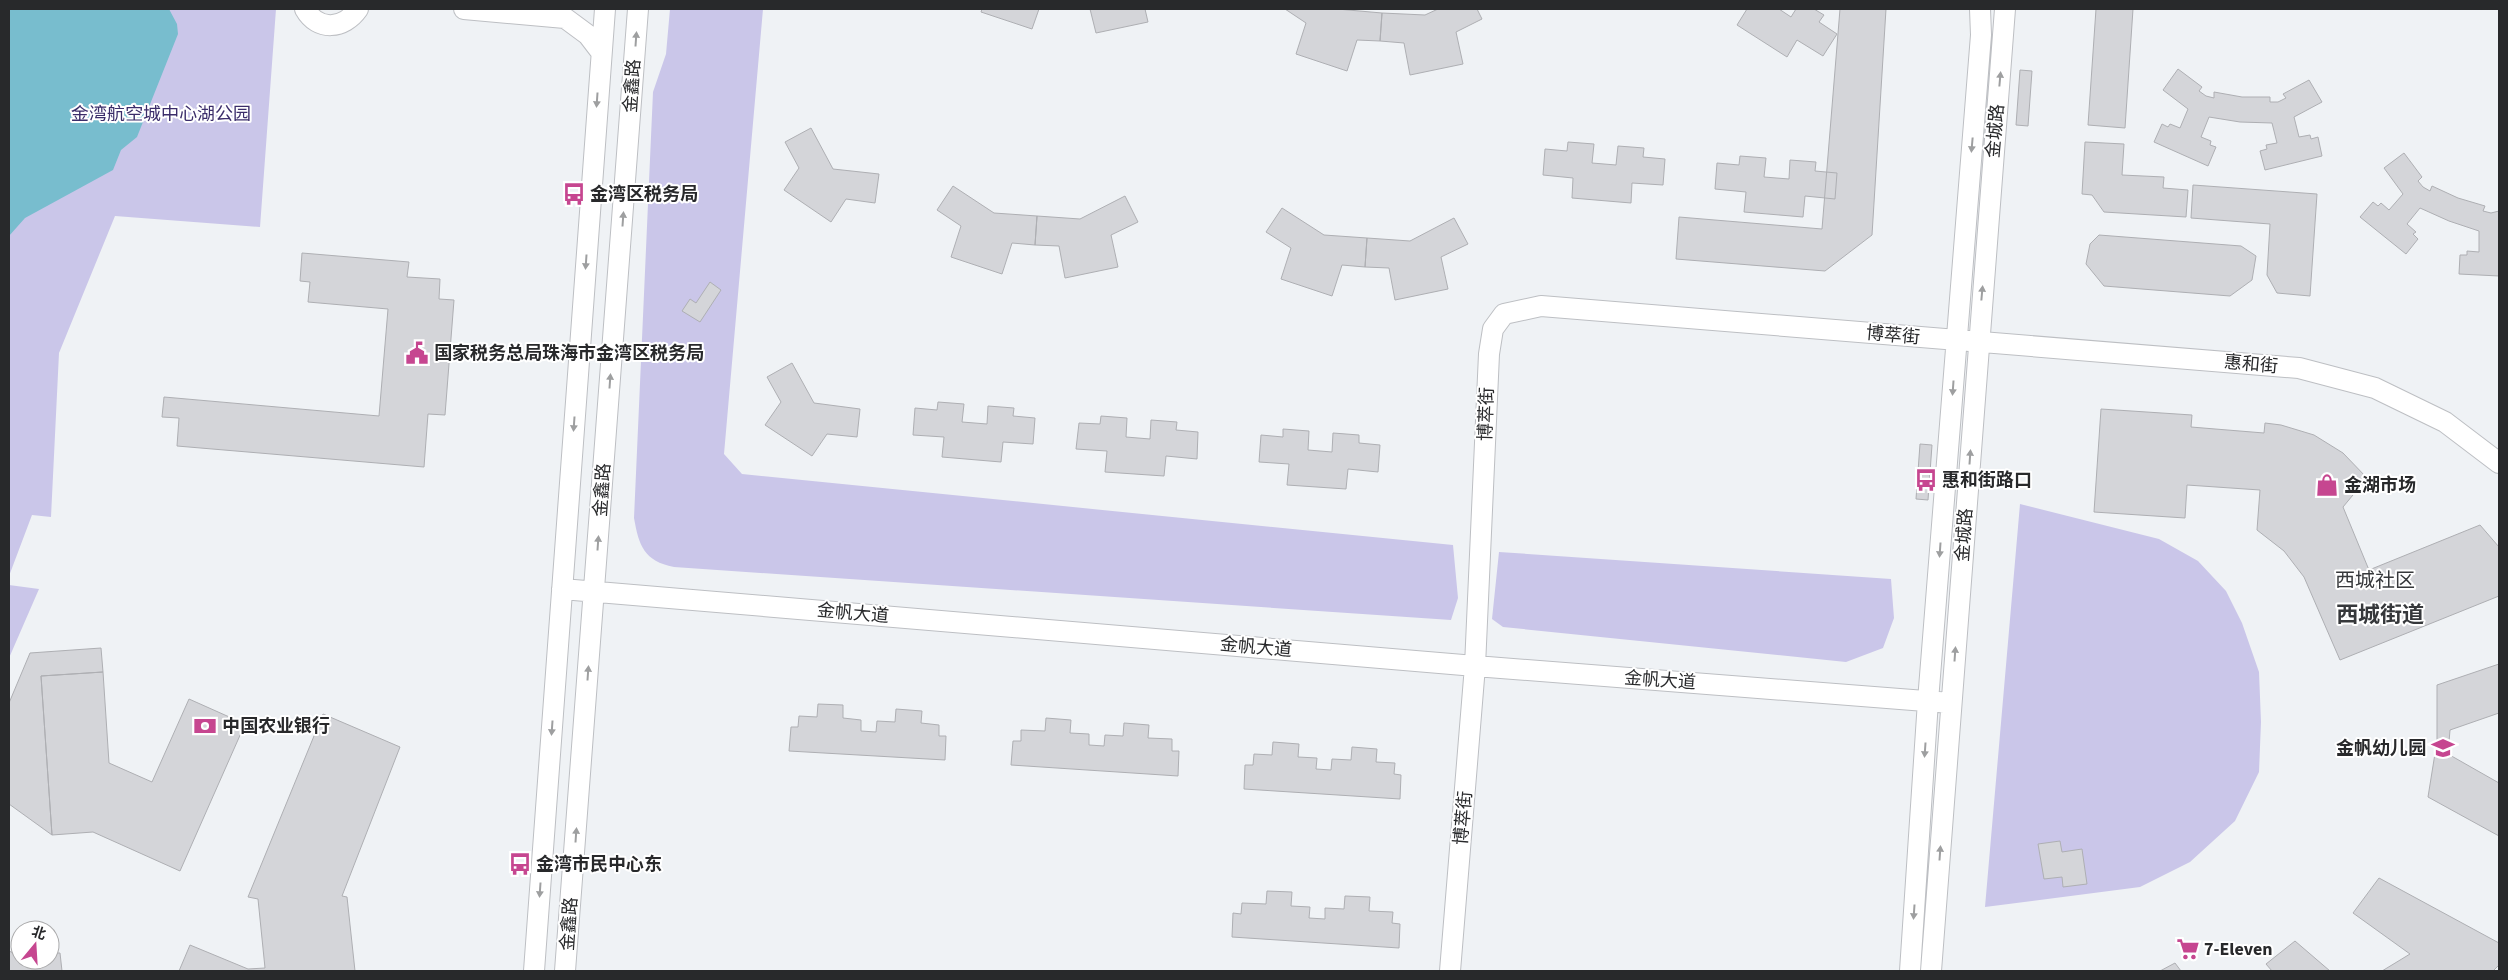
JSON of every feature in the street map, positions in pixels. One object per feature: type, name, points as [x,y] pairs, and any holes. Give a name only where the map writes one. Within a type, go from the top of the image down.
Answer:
[{"type":"street","points":[[305,9],[316,21],[334,26],[344,23],[358,9]]},
{"type":"street","points":[[464,9],[572,13],[601,52]]},
{"type":"street","name":"金鑫路","points":[[534,971],[604,9]]},
{"type":"street","name":"金鑫路","points":[[565,971],[638,9]]},
{"type":"street","name":"金城路","points":[[1910,971],[1928,701],[1981,35],[1980,9]]},
{"type":"street","name":"金城路","points":[[1931,971],[2005,9]]},
{"type":"street","name":"博萃街","points":[[1450,971],[1475,666],[1489,354],[1493,329],[1504,314],[1541,306],[1979,342]]},
{"type":"street","name":"惠和街","points":[[1979,342],[2299,368],[2375,388],[2446,422],[2499,462]]},
{"type":"street","name":"金帆大道","points":[[562,589],[1475,666],[1951,703]]},
{"type":"green space","name":"金湾航空城中心湖公园","points":[[9,9],[276,9],[260,227],[115,216],[59,353],[51,517],[32,515],[9,576]]},
{"type":"green space","points":[[670,9],[763,9],[724,454],[742,474],[1453,545],[1458,598],[1451,620],[674,567],[656,561],[649,556],[638,537],[634,518],[653,92],[666,54]]},
{"type":"green space","points":[[2020,504],[2159,539],[2198,561],[2226,591],[2242,623],[2259,672],[2261,722],[2259,772],[2235,821],[2190,862],[2140,887],[1985,907]]},
{"type":"green space","points":[[1499,552],[1891,579],[1894,618],[1883,648],[1846,662],[1503,627],[1492,619]]},
{"type":"green space","points":[[9,585],[39,589],[9,658]]},
{"type":"water","points":[[9,9],[169,9],[177,24],[178,34],[137,137],[121,150],[113,170],[25,218],[9,236]]},
{"type":"building","points":[[982,9],[1039,9],[1032,29],[981,12]]},
{"type":"building","points":[[1090,9],[1145,9],[1148,22],[1096,33]]},
{"type":"building","points":[[1285,9],[1337,9],[1382,13],[1380,41],[1357,40],[1347,71],[1296,54],[1306,23]]},
{"type":"building","points":[[1438,9],[1477,9],[1482,19],[1456,32],[1463,64],[1410,75],[1404,43],[1380,41],[1382,13],[1425,15]]},
{"type":"building","points":[[1747,9],[1779,9],[1791,17],[1796,9],[1814,9],[1824,15],[1819,22],[1837,34],[1823,56],[1797,40],[1787,57],[1737,25]]},
{"type":"building","points":[[1840,9],[1886,9],[1872,235],[1825,271],[1676,259],[1679,217],[1822,229]]},
{"type":"building","points":[[2096,9],[2133,9],[2125,128],[2088,125]]},
{"type":"building","points":[[2178,69],[2202,87],[2199,91],[2206,96],[2214,98],[2214,92],[2242,97],[2270,97],[2270,102],[2278,102],[2286,98],[2283,94],[2309,80],[2322,102],[2294,117],[2299,137],[2310,135],[2311,139],[2318,137],[2322,156],[2265,170],[2260,151],[2267,149],[2266,145],[2277,143],[2272,123],[2240,122],[2209,117],[2201,137],[2211,141],[2210,145],[2216,147],[2208,166],[2154,142],[2162,124],[2168,127],[2170,124],[2180,128],[2188,109],[2163,90]]},
{"type":"building","points":[[2020,70],[2032,71],[2028,126],[2016,125]]},
{"type":"building","points":[[811,128],[833,169],[879,174],[875,203],[846,199],[831,222],[784,190],[799,168],[785,142]]},
{"type":"building","points":[[1568,142],[1594,144],[1592,163],[1616,165],[1618,146],[1644,148],[1643,157],[1665,159],[1663,185],[1632,183],[1631,203],[1572,198],[1573,178],[1543,175],[1545,149],[1567,151]]},
{"type":"building","points":[[2085,142],[2124,144],[2122,175],[2164,177],[2163,188],[2188,190],[2186,217],[2104,212],[2092,195],[2082,194]]},
{"type":"building","points":[[2404,153],[2422,177],[2418,181],[2423,187],[2430,191],[2432,186],[2458,198],[2485,206],[2483,211],[2491,213],[2499,211],[2499,276],[2459,274],[2460,255],[2467,255],[2467,251],[2479,252],[2479,231],[2449,221],[2420,208],[2407,224],[2416,232],[2413,234],[2418,239],[2406,254],[2360,217],[2373,202],[2378,206],[2381,203],[2389,210],[2403,194],[2384,168]]},
{"type":"building","points":[[1740,156],[1766,158],[1764,177],[1789,179],[1790,160],[1816,162],[1815,171],[1837,173],[1835,199],[1805,196],[1803,217],[1744,212],[1746,192],[1715,189],[1717,163],[1739,165]]},
{"type":"building","points":[[2193,185],[2317,194],[2310,296],[2277,293],[2267,275],[2270,224],[2191,218]]},
{"type":"building","points":[[953,186],[994,213],[1037,216],[1035,245],[1012,243],[1002,274],[951,257],[961,226],[937,210]]},
{"type":"building","points":[[1125,196],[1138,222],[1111,235],[1118,267],[1065,278],[1059,246],[1035,245],[1037,216],[1080,219]]},
{"type":"building","points":[[1282,208],[1324,235],[1367,238],[1365,267],[1342,265],[1332,296],[1281,279],[1291,248],[1266,232]]},
{"type":"building","points":[[1454,218],[1468,244],[1441,257],[1448,289],[1395,300],[1389,268],[1365,267],[1367,238],[1410,241]]},
{"type":"building","points":[[2099,235],[2241,246],[2256,256],[2252,280],[2230,296],[2104,286],[2086,264],[2090,244]]},
{"type":"building","name":"国家税务总局珠海市金湾区税务局","points":[[302,253],[409,262],[407,277],[440,279],[439,299],[454,300],[445,415],[428,414],[424,467],[177,446],[179,418],[162,417],[164,397],[379,416],[388,309],[308,302],[310,282],[300,281]]},
{"type":"building","points":[[710,282],[721,290],[700,322],[682,311],[690,299],[696,303]]},
{"type":"building","points":[[792,363],[814,403],[860,409],[857,437],[827,434],[812,456],[765,425],[781,402],[767,377]]},
{"type":"building","points":[[938,402],[964,404],[962,422],[987,424],[988,406],[1014,408],[1013,416],[1035,418],[1033,444],[1003,442],[1001,462],[942,457],[944,437],[913,435],[915,408],[937,410]]},
{"type":"building","points":[[2101,409],[2192,415],[2191,427],[2264,433],[2265,423],[2281,425],[2314,435],[2343,453],[2367,478],[2343,507],[2369,570],[2480,525],[2499,547],[2499,596],[2340,660],[2304,577],[2284,551],[2257,530],[2260,490],[2187,485],[2185,518],[2094,512]]},
{"type":"building","points":[[1101,416],[1127,418],[1126,437],[1150,439],[1151,420],[1177,422],[1176,430],[1198,432],[1197,459],[1166,456],[1164,476],[1105,472],[1107,451],[1076,449],[1079,423],[1100,424]]},
{"type":"building","points":[[1283,429],[1309,431],[1308,450],[1332,452],[1333,433],[1359,435],[1359,443],[1380,445],[1378,472],[1348,469],[1346,489],[1287,485],[1289,464],[1259,462],[1261,435],[1283,437]]},
{"type":"building","points":[[1920,444],[1932,445],[1928,500],[1916,499]]},
{"type":"building","points":[[101,648],[103,672],[41,676],[52,835],[9,804],[9,703],[30,653]]},
{"type":"building","name":"金帆幼儿园","points":[[2499,664],[2499,713],[2450,730],[2448,754],[2499,783],[2499,836],[2428,797],[2437,741],[2437,685]]},
{"type":"building","points":[[103,672],[109,763],[152,782],[189,699],[245,724],[180,871],[93,832],[52,835],[41,676]]},
{"type":"building","points":[[818,704],[843,705],[843,718],[861,720],[861,731],[876,732],[877,721],[895,722],[896,709],[922,711],[921,723],[939,725],[939,736],[946,736],[945,760],[789,751],[791,727],[798,727],[799,716],[817,717]]},
{"type":"building","points":[[323,714],[400,747],[342,896],[347,897],[355,971],[179,971],[190,945],[248,969],[265,968],[258,899],[248,897]]},
{"type":"building","points":[[1046,718],[1071,720],[1070,733],[1089,734],[1089,745],[1104,746],[1105,735],[1123,736],[1124,723],[1149,725],[1148,738],[1172,739],[1172,751],[1179,751],[1178,776],[1011,765],[1013,741],[1021,741],[1021,730],[1045,731]]},
{"type":"building","points":[[1273,742],[1299,744],[1298,757],[1317,758],[1316,769],[1331,770],[1332,759],[1351,760],[1352,747],[1377,749],[1376,762],[1395,763],[1394,774],[1401,775],[1400,799],[1244,789],[1245,765],[1253,765],[1254,754],[1272,755]]},
{"type":"building","points":[[2060,841],[2062,852],[2082,849],[2087,884],[2063,887],[2062,877],[2044,879],[2038,844]]},
{"type":"building","points":[[2379,878],[2499,943],[2499,965],[2493,971],[2382,971],[2410,954],[2353,913]]},
{"type":"building","points":[[1267,891],[1292,892],[1291,906],[1310,907],[1309,918],[1325,919],[1325,908],[1344,909],[1345,896],[1370,897],[1369,911],[1393,912],[1392,923],[1400,924],[1399,948],[1232,937],[1233,913],[1241,914],[1242,903],[1266,904]]},
{"type":"building","points":[[2295,941],[2330,971],[2272,971],[2266,964]]},
{"type":"building","points":[[9,951],[10,970],[60,970],[60,953],[62,971],[9,971]]},
{"type":"building","points":[[2175,963],[2181,971],[2160,971]]},
{"type":"place","name":"金湾区税务局","points":[[574,194]]},
{"type":"place","name":"国家税务总局珠海市金湾区税务局","points":[[417,353]]},
{"type":"place","name":"惠和街路口","points":[[1926,480]]},
{"type":"place","name":"金湖市场","points":[[2327,485]]},
{"type":"place","name":"中国农业银行","points":[[205,726]]},
{"type":"place","name":"金帆幼儿园","points":[[2443,748]]},
{"type":"place","name":"金湾市民中心东","points":[[520,864]]},
{"type":"place","name":"7-Eleven","points":[[2188,949]]},
{"type":"district","name":"西城社区","points":[[2375,580]]},
{"type":"district","name":"西城街道","points":[[2380,614]]}]
